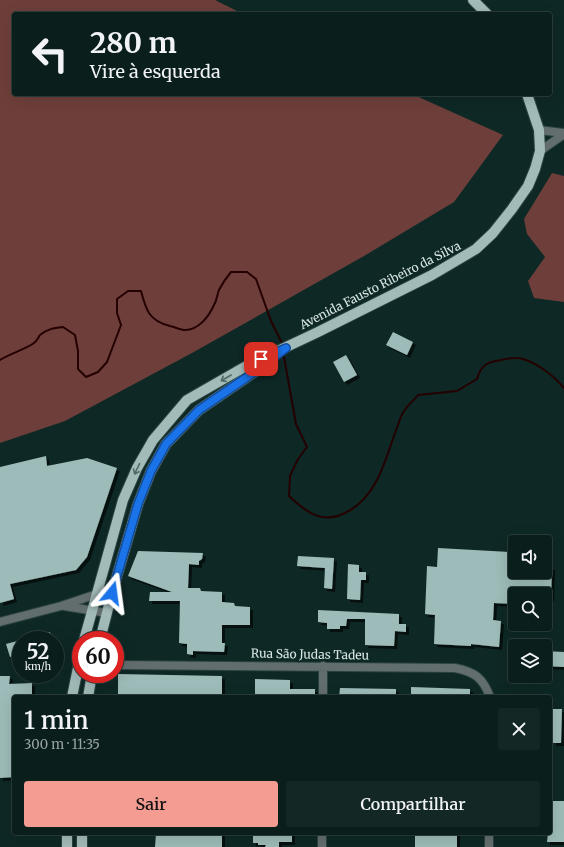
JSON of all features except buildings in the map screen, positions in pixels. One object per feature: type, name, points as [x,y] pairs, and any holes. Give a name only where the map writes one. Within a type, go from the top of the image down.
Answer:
[{"type":"main road","points":[[473,0],[485,12]]},
{"type":"main road","name":"Avenida Fausto Ribeiro da Silva","points":[[286,348],[432,274],[476,249],[492,233],[528,186],[540,151],[538,130],[528,96]]},
{"type":"main road","points":[[86,631],[123,500],[137,468],[153,440],[187,400],[248,365],[286,348]]},
{"type":"main road","points":[[102,631],[138,504],[151,471],[166,444],[199,410],[256,371],[286,348]]},
{"type":"main road","points":[[187,400],[199,410]]},
{"type":"main road","points":[[72,695],[75,683]]},
{"type":"main road","points":[[88,695],[90,683]]},
{"type":"main road","points":[[67,847],[68,835]]},
{"type":"main road","points":[[82,835],[82,847]]},
{"type":"street","points":[[538,130],[564,133]]},
{"type":"street","points":[[540,151],[564,133]]},
{"type":"street","points":[[0,622],[61,606],[97,594],[111,596]]},
{"type":"street","points":[[61,606],[107,613]]},
{"type":"street","name":"Rua São Judas Tadeu","points":[[124,665],[455,668],[468,670],[478,677],[486,686],[489,695]]},
{"type":"street","points":[[323,666],[323,695]]},
{"type":"street","points":[[322,835],[322,847]]},
{"type":"street","points":[[489,835],[489,847]]},
{"type":"shaded area","points":[[0,0],[215,0],[239,12],[12,12],[12,96],[416,96],[503,135],[454,202],[364,256],[192,353],[65,421],[0,443]]},
{"type":"shaded area","points":[[552,173],[564,176],[564,302],[534,298],[528,281],[545,257],[527,234],[524,219]]},
{"type":"waterway","points":[[0,360],[34,343],[45,331],[63,327],[75,335],[78,351],[78,369],[86,377],[98,372],[107,362],[121,325],[117,313],[117,299],[128,291],[141,291],[147,309],[157,321],[185,330],[195,328],[203,322],[215,303],[220,288],[231,272],[247,272],[256,279],[271,321],[282,343]]},
{"type":"waterway","points":[[284,357],[296,424],[307,447],[298,459],[290,476],[289,496],[301,507],[314,515],[328,518],[345,513],[356,507],[372,489],[383,468],[403,413],[418,395],[457,391],[477,379],[480,370],[488,363],[512,358],[527,360],[541,368],[564,388]]},
{"type":"route","points":[[112,593],[138,504],[151,471],[166,444],[199,410],[256,371],[286,348],[261,359]]}]
